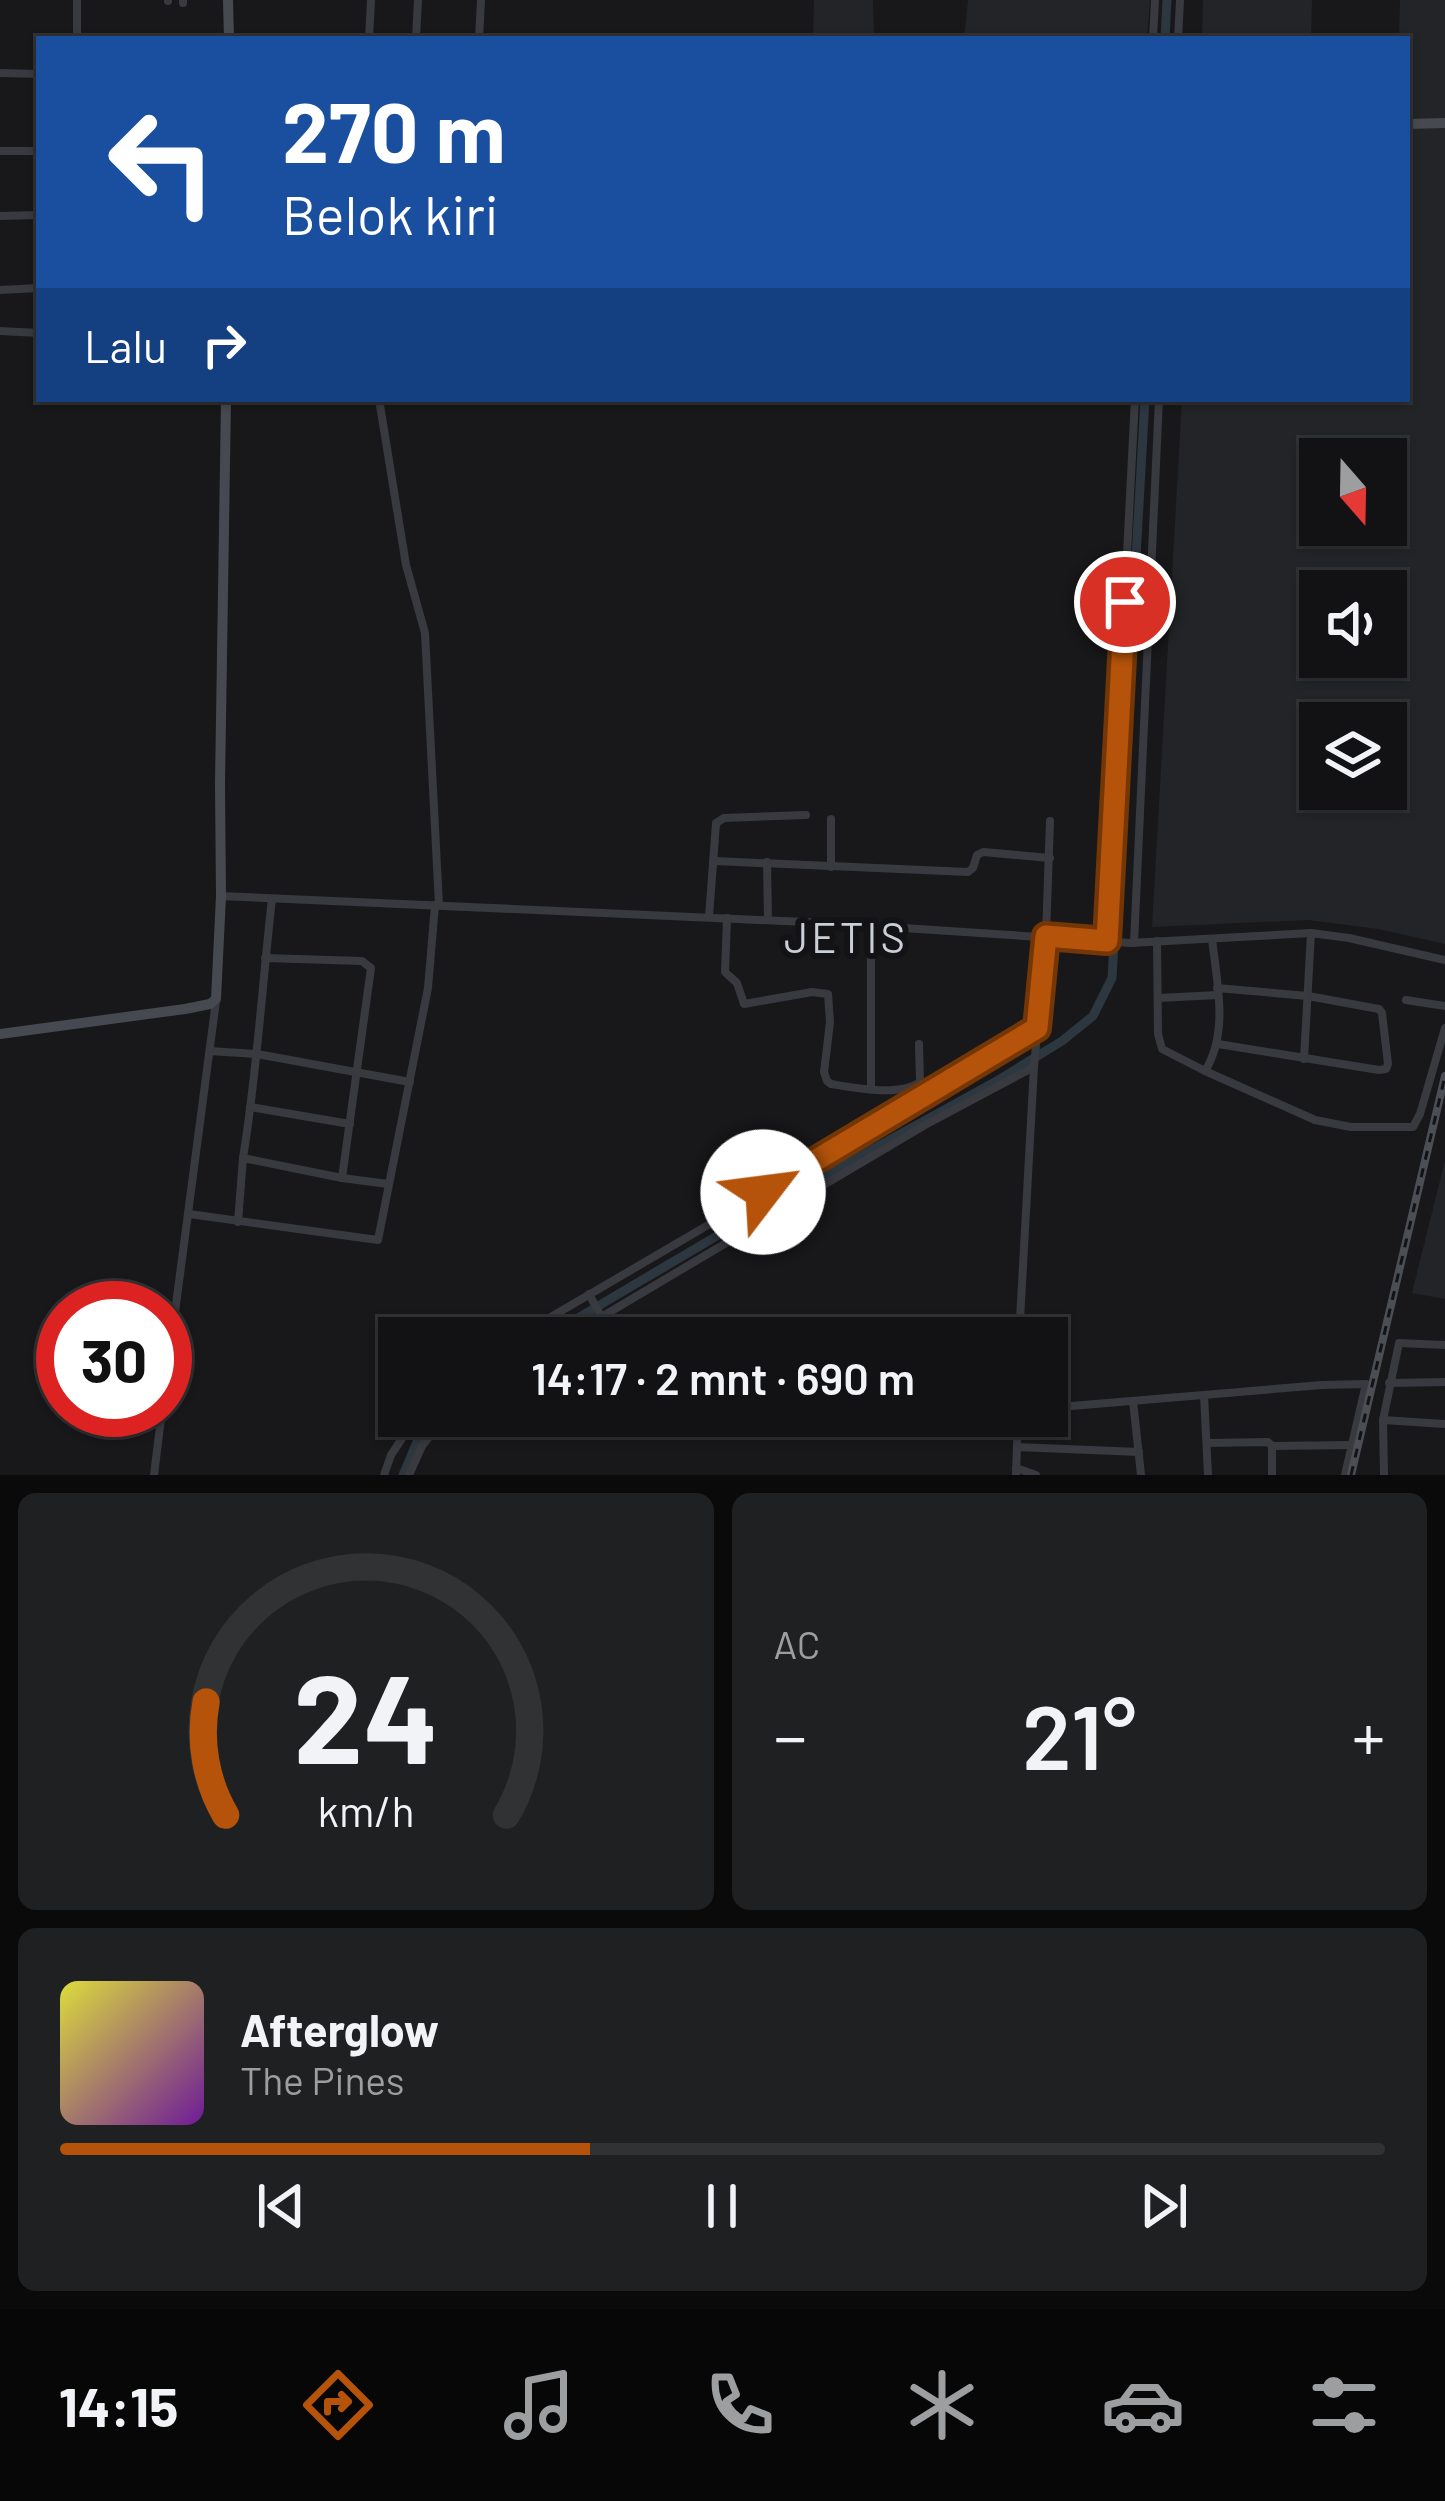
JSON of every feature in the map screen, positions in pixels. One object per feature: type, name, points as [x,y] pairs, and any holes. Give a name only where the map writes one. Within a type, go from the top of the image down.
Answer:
[{"type":"main road","points":[[228,0],[229,36]]},
{"type":"main road","points":[[1410,124],[1445,123]]},
{"type":"main road","points":[[0,1034],[185,1009],[216,999],[226,402]]},
{"type":"street","points":[[77,0],[77,36]]},
{"type":"street","points":[[369,36],[370,0]]},
{"type":"street","points":[[416,36],[418,0]]},
{"type":"street","points":[[479,36],[481,0]]},
{"type":"street","points":[[1153,36],[1155,0]]},
{"type":"street","points":[[1178,36],[1180,0]]},
{"type":"street","points":[[0,73],[36,74]]},
{"type":"street","points":[[0,151],[36,151]]},
{"type":"street","points":[[0,216],[36,215]]},
{"type":"street","points":[[0,290],[36,288]]},
{"type":"street","points":[[0,331],[36,333]]},
{"type":"street","points":[[189,1214],[377,1240],[432,961],[437,905],[424,633],[406,565],[379,402]]},
{"type":"street","points":[[1108,941],[1135,402]]},
{"type":"street","points":[[1132,943],[1159,402]]},
{"type":"street","points":[[709,917],[716,823],[806,815]]},
{"type":"street","points":[[831,819],[831,867]]},
{"type":"street","points":[[1020,1317],[1050,821]]},
{"type":"street","points":[[715,861],[968,872],[983,853],[1050,858]]},
{"type":"street","points":[[767,862],[768,920]]},
{"type":"street","points":[[221,896],[768,920],[1132,943],[1311,933],[1445,960]]},
{"type":"street","points":[[238,1222],[272,899]]},
{"type":"street","points":[[727,918],[725,973],[737,983],[742,1003],[827,993],[826,1082],[901,1090],[920,1082]]},
{"type":"street","points":[[871,926],[871,1088]]},
{"type":"street","points":[[1304,1059],[1311,933]]},
{"type":"street","points":[[1205,1071],[1218,1043],[1212,939]]},
{"type":"street","points":[[1157,941],[1162,1049],[1328,1124],[1408,1128],[1415,1124],[1445,1028]]},
{"type":"street","points":[[265,958],[369,964],[342,1178]]},
{"type":"street","points":[[1158,998],[1218,991],[1308,997],[1379,1009],[1388,1064],[1383,1070],[1218,1043]]},
{"type":"street","points":[[180,1281],[216,999]]},
{"type":"street","points":[[1406,1000],[1445,1006]]},
{"type":"street","points":[[552,1317],[1037,1028]]},
{"type":"street","points":[[919,1045],[920,1082],[930,1093]]},
{"type":"street","points":[[210,1051],[256,1054],[410,1082]]},
{"type":"street","points":[[590,1296],[601,1316],[1035,1064]]},
{"type":"street","points":[[250,1108],[350,1124]]},
{"type":"street","points":[[243,1158],[388,1184]]},
{"type":"street","points":[[1384,1475],[1383,1420],[1399,1343],[1445,1345]]},
{"type":"street","points":[[1389,1383],[1445,1382]]},
{"type":"street","points":[[1068,1406],[1366,1384],[1345,1475]]},
{"type":"street","points":[[1204,1395],[1208,1475]]},
{"type":"street","points":[[1133,1401],[1141,1475]]},
{"type":"street","points":[[1383,1420],[1445,1424]]},
{"type":"street","points":[[154,1475],[159,1437]]},
{"type":"street","points":[[384,1475],[403,1437]]},
{"type":"street","points":[[409,1475],[429,1437]]},
{"type":"street","points":[[1017,1437],[1016,1471],[1036,1475]]},
{"type":"street","points":[[1207,1443],[1352,1445]]},
{"type":"street","points":[[1017,1447],[1138,1452]]},
{"type":"street","points":[[1272,1447],[1272,1475]]},
{"type":"shaded area","points":[[814,0],[873,0],[874,36],[813,36]]},
{"type":"shaded area","points":[[968,0],[1150,0],[1147,36],[964,36]]},
{"type":"shaded area","points":[[1203,0],[1312,0],[1311,36],[1202,36]]},
{"type":"shaded area","points":[[1400,0],[1445,0],[1445,944],[1308,920],[1152,927],[1182,402],[1410,402],[1410,36],[1399,36]]},
{"type":"shaded area","points":[[1445,1161],[1445,1299],[1412,1293]]},
{"type":"waterway","points":[[1165,36],[1167,0]]},
{"type":"waterway","points":[[580,1317],[995,1082],[1093,1016],[1112,978],[1145,402]]},
{"type":"waterway","points":[[403,1475],[421,1437]]},
{"type":"railway","points":[[1351,1475],[1445,1076]]},
{"type":"district","name":"JETIS","points":[[846,936]]},
{"type":"route","points":[[763,1192],[1037,1028],[1046,936],[1107,941],[1125,602]]}]
